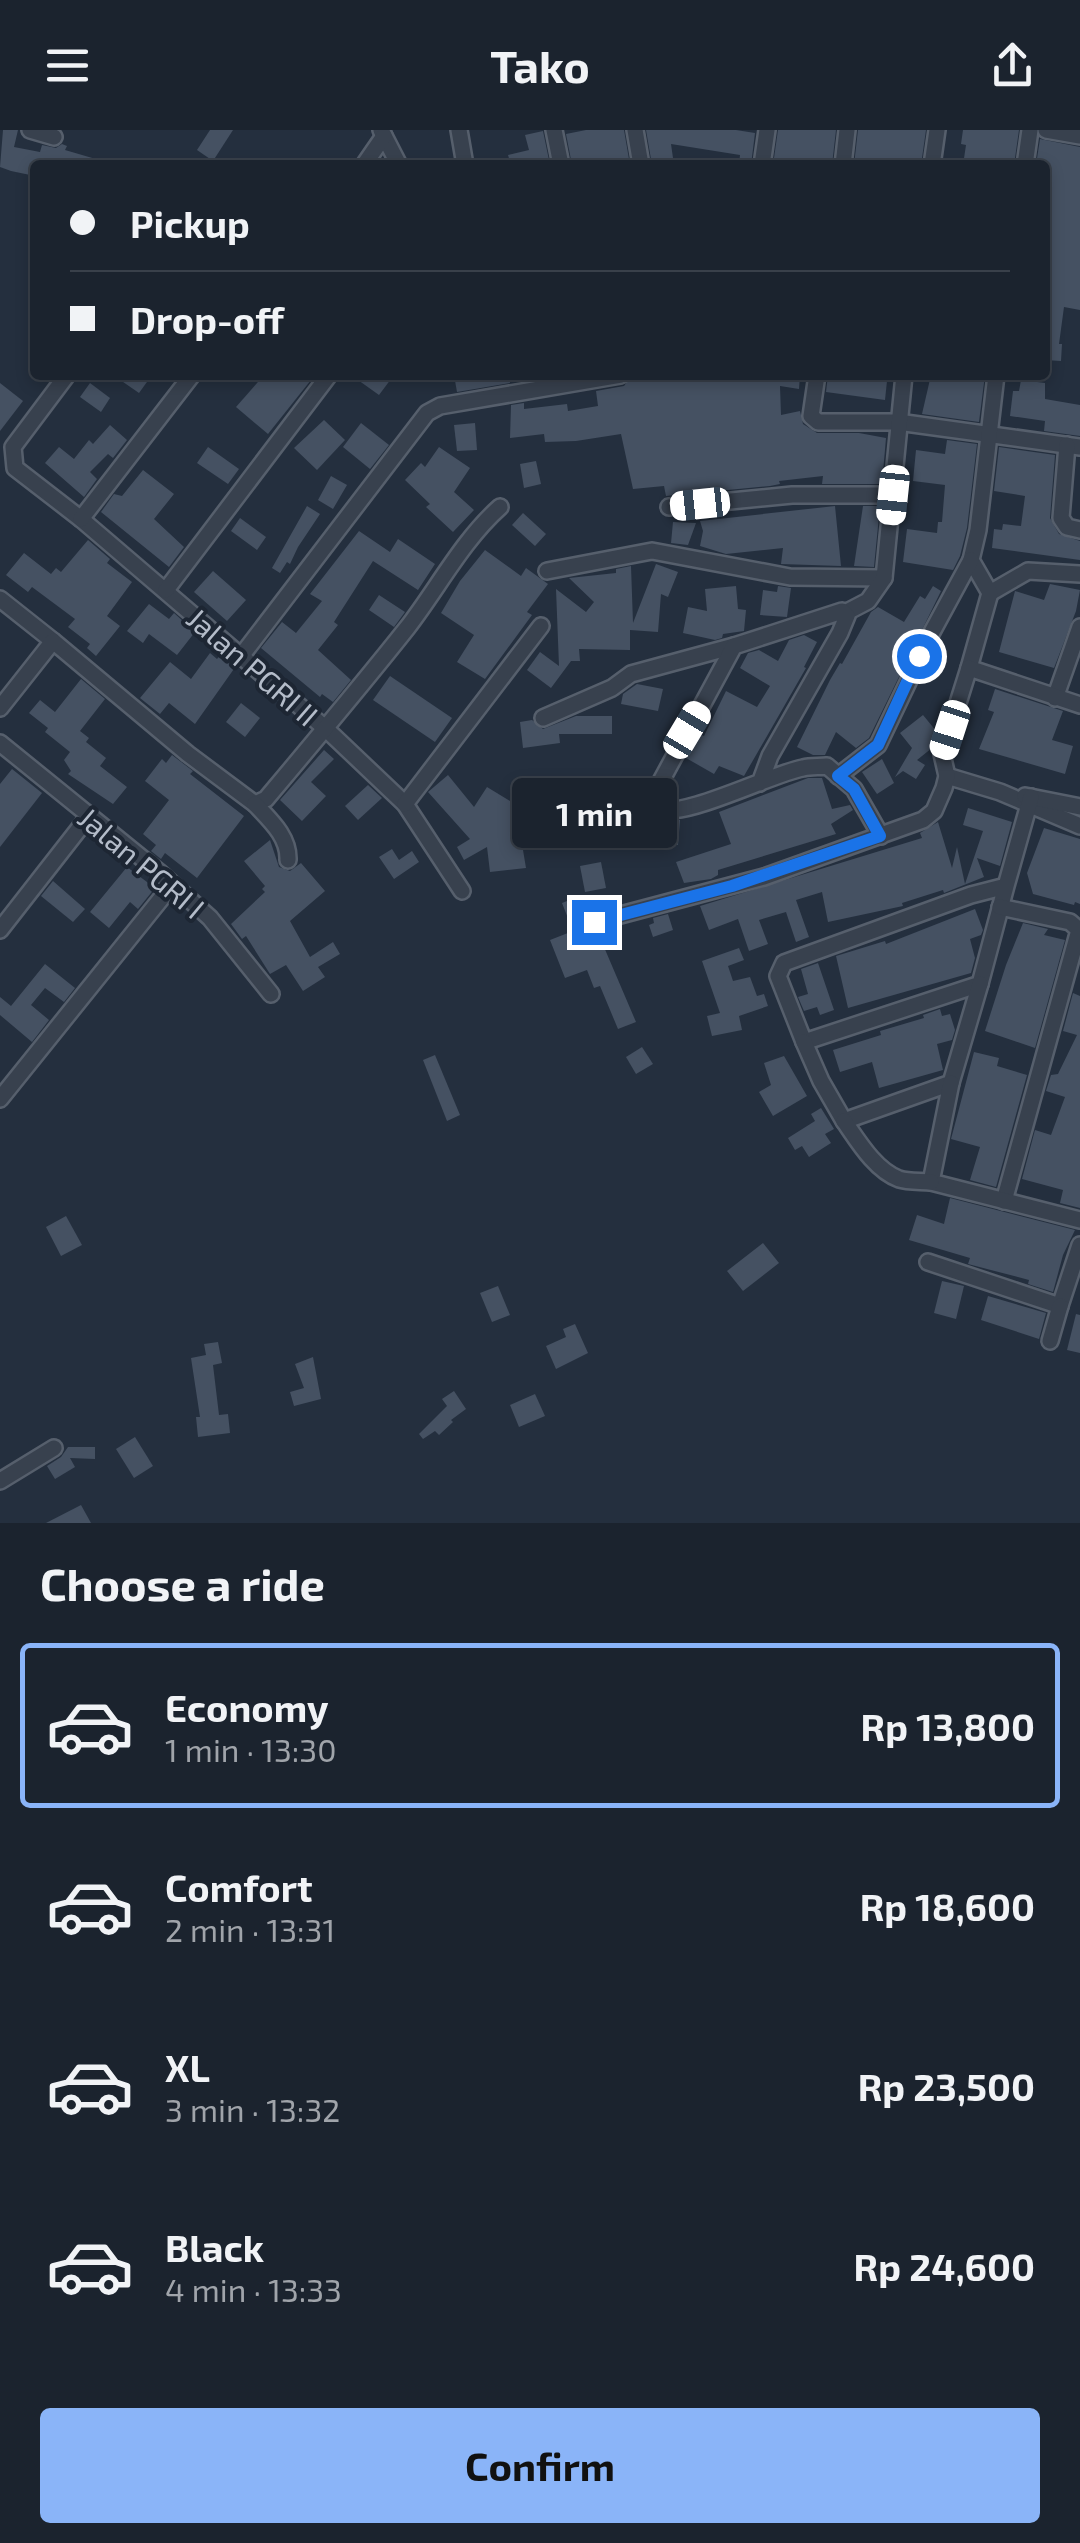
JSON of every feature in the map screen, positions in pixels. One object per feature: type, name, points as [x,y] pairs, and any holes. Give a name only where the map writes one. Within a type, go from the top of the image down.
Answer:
[{"type":"street","points":[[30,130],[54,137]]},
{"type":"street","points":[[458,130],[464,160]]},
{"type":"street","points":[[554,130],[561,160]]},
{"type":"street","points":[[635,130],[641,160]]},
{"type":"street","points":[[763,160],[767,130]]},
{"type":"street","points":[[844,160],[848,130]]},
{"type":"street","points":[[933,160],[937,130]]},
{"type":"street","points":[[1026,160],[1030,130]]},
{"type":"street","points":[[1046,130],[1080,136]]},
{"type":"street","points":[[367,160],[382,133]]},
{"type":"street","points":[[382,133],[396,160]]},
{"type":"street","name":"Jalan PGRI II","points":[[63,380],[13,446],[14,468],[81,518],[325,728],[404,804],[462,891]]},
{"type":"street","points":[[81,518],[188,380]]},
{"type":"street","points":[[166,590],[325,380]]},
{"type":"street","points":[[242,656],[428,413],[440,406],[592,380]]},
{"type":"street","points":[[816,380],[811,416],[814,420],[898,422],[1074,446],[1060,518],[1067,527],[1080,530]]},
{"type":"street","points":[[542,718],[612,688],[631,674],[734,646],[829,614],[845,613],[868,601],[884,578],[903,380]]},
{"type":"street","points":[[838,776],[878,745],[909,676],[971,560],[995,380]]},
{"type":"street","points":[[669,508],[792,495],[893,495]]},
{"type":"street","points":[[255,804],[266,800],[408,627],[480,525],[500,507]]},
{"type":"street","points":[[547,571],[652,551],[790,576],[884,578]]},
{"type":"street","points":[[971,560],[990,593]]},
{"type":"street","points":[[594,922],[748,882],[923,820],[934,812],[946,776],[942,754],[990,593],[1028,570],[1080,574]]},
{"type":"street","points":[[0,600],[255,804],[289,847],[288,860]]},
{"type":"street","points":[[760,782],[770,756],[840,633],[845,613]]},
{"type":"street","points":[[404,804],[541,626]]},
{"type":"street","points":[[1056,698],[1080,626]]},
{"type":"street","points":[[0,708],[53,641]]},
{"type":"street","points":[[734,646],[675,751],[655,796],[658,808],[670,813],[801,768],[827,766],[854,789],[880,836]]},
{"type":"street","points":[[969,668],[1080,706]]},
{"type":"street","name":"Jalan PGRI I","points":[[3,751],[90,816],[210,918],[271,994]]},
{"type":"street","points":[[946,776],[1030,801],[1080,807]]},
{"type":"street","points":[[1030,801],[1080,826]]},
{"type":"street","points":[[931,1182],[951,1083],[1030,801]]},
{"type":"street","points":[[0,930],[90,816]]},
{"type":"street","points":[[0,1098],[172,884]]},
{"type":"street","points":[[1006,886],[784,963],[778,976],[821,1081],[862,1148],[880,1166],[899,1179],[931,1182],[1080,1220]]},
{"type":"street","points":[[1000,907],[1070,922],[1079,930],[1004,1201]]},
{"type":"street","points":[[804,1042],[980,984]]},
{"type":"street","points":[[844,1121],[951,1083]]},
{"type":"street","points":[[1050,1341],[1080,1245]]},
{"type":"street","points":[[928,1262],[1060,1306]]},
{"type":"street","points":[[0,1480],[54,1448]]},
{"type":"building","points":[[3,130],[18,130],[14,147],[40,152],[42,145],[56,148],[62,144],[67,146],[65,150],[99,160],[30,160],[30,175],[0,167]]},
{"type":"building","points":[[210,130],[233,130],[214,160],[197,150]]},
{"type":"building","points":[[624,130],[629,160],[571,160],[566,134]]},
{"type":"building","points":[[646,130],[755,133],[752,160],[671,144],[673,160],[651,160]]},
{"type":"building","points":[[778,130],[836,130],[833,160],[774,160]]},
{"type":"building","points":[[858,130],[926,130],[922,160],[855,160]]},
{"type":"building","points":[[963,130],[1019,130],[1015,160],[964,160],[966,145],[961,144]]},
{"type":"building","points":[[543,131],[549,160],[510,160],[508,155],[529,150],[525,135]]},
{"type":"building","points":[[1040,139],[1080,147],[1080,310],[1064,307],[1061,361],[1050,360],[1050,160],[1037,160]]},
{"type":"building","points":[[120,380],[148,380],[139,393]]},
{"type":"building","points":[[260,380],[311,380],[268,434],[236,407]]},
{"type":"building","points":[[358,380],[390,380],[379,395]]},
{"type":"building","points":[[455,380],[510,380],[510,383],[457,392]]},
{"type":"building","points":[[628,380],[800,380],[799,389],[780,386],[781,415],[800,411],[803,424],[817,433],[859,433],[886,438],[882,484],[822,484],[823,476],[779,481],[780,484],[770,486],[666,496],[664,486],[633,489],[621,434],[576,441],[545,442],[544,434],[510,438],[511,405],[524,403],[524,409],[567,404],[568,411],[598,406],[596,391],[624,386]]},
{"type":"building","points":[[827,380],[887,381],[885,400],[826,392]]},
{"type":"building","points":[[930,380],[984,380],[979,422],[922,414]]},
{"type":"building","points":[[1021,380],[1045,383],[1045,399],[1080,405],[1080,436],[1044,431],[1045,421],[1010,416],[1013,391],[1019,391]]},
{"type":"building","points":[[0,383],[23,401],[0,431]]},
{"type":"building","points":[[90,383],[110,398],[101,412],[80,397]]},
{"type":"building","points":[[324,420],[345,440],[317,470],[294,448]]},
{"type":"building","points":[[361,423],[389,445],[370,469],[343,447]]},
{"type":"building","points":[[475,423],[477,450],[457,451],[454,425]]},
{"type":"building","points":[[110,425],[127,440],[113,458],[108,454],[90,472],[97,479],[84,497],[45,463],[59,447],[74,459],[89,440],[93,444]]},
{"type":"building","points":[[947,440],[977,444],[967,528],[953,570],[903,562],[907,529],[937,533],[938,522],[942,522],[945,485],[913,481],[916,450],[945,454]]},
{"type":"building","points":[[208,447],[239,469],[228,484],[197,463]]},
{"type":"building","points":[[439,447],[470,468],[454,492],[474,510],[453,532],[405,480],[421,463],[425,467]]},
{"type":"building","points":[[999,447],[1055,455],[1050,518],[1059,534],[1080,541],[1080,560],[992,548],[994,529],[1002,530],[1003,524],[1021,526],[1025,496],[994,491]]},
{"type":"building","points":[[536,461],[541,484],[524,488],[520,464]]},
{"type":"building","points":[[143,470],[174,494],[154,519],[184,547],[169,567],[101,512],[114,494],[122,496]]},
{"type":"building","points":[[331,476],[347,485],[333,509],[318,500]]},
{"type":"building","points":[[307,506],[320,514],[290,564],[287,562],[280,573],[272,568]]},
{"type":"building","points":[[835,506],[841,566],[781,564],[783,548],[726,554],[700,546],[700,521]]},
{"type":"building","points":[[863,506],[880,506],[874,567],[854,566]]},
{"type":"building","points":[[523,513],[546,534],[535,546],[512,525]]},
{"type":"building","points":[[240,518],[266,537],[257,550],[231,531]]},
{"type":"building","points":[[673,522],[696,523],[688,545],[671,543]]},
{"type":"building","points":[[359,531],[390,552],[398,539],[435,564],[418,590],[373,561],[334,622],[338,625],[318,650],[351,680],[333,702],[322,694],[320,697],[261,648],[282,622],[296,633],[322,601],[310,594]]},
{"type":"building","points":[[88,540],[110,559],[107,563],[132,582],[107,616],[120,626],[96,656],[87,648],[90,644],[68,627],[75,619],[32,587],[28,592],[6,575],[24,553],[51,574],[56,568],[61,572]]},
{"type":"building","points":[[485,550],[521,576],[526,568],[548,584],[527,612],[532,615],[485,679],[457,662],[474,635],[441,613]]},
{"type":"building","points":[[656,564],[678,572],[668,597],[661,594],[658,632],[630,630],[630,650],[579,649],[580,661],[571,661],[551,688],[527,670],[540,652],[559,666],[556,589],[586,612],[594,602],[569,578],[616,573],[616,569],[631,566],[633,623]]},
{"type":"building","points":[[213,571],[246,600],[227,621],[194,592]]},
{"type":"building","points":[[1050,584],[1080,590],[1054,668],[999,652],[1015,591],[1044,600]]},
{"type":"building","points":[[736,586],[738,609],[746,610],[744,631],[723,634],[715,640],[683,633],[688,607],[707,611],[705,589]]},
{"type":"building","points":[[778,586],[791,588],[787,617],[760,615],[763,590],[777,592]]},
{"type":"building","points":[[933,586],[941,591],[869,738],[856,748],[836,732],[825,755],[813,755],[797,747],[830,680],[871,612],[878,607],[904,622],[920,596],[925,599]]},
{"type":"building","points":[[379,595],[405,612],[394,627],[369,610]]},
{"type":"building","points":[[149,604],[169,619],[174,613],[195,632],[177,655],[149,634],[143,643],[127,631]]},
{"type":"building","points":[[804,635],[817,642],[806,668],[744,776],[719,766],[714,774],[686,758],[699,734],[704,736],[726,691],[757,707],[770,686],[740,668],[748,653],[759,650],[778,661],[789,640]]},
{"type":"building","points":[[210,653],[217,659],[221,654],[236,666],[195,724],[169,703],[160,714],[140,698],[170,662],[191,679]]},
{"type":"building","points":[[390,676],[452,718],[435,742],[373,700]]},
{"type":"building","points":[[81,679],[105,699],[80,731],[89,738],[86,742],[106,758],[100,766],[127,787],[113,804],[68,774],[71,771],[64,760],[70,752],[29,713],[40,700],[55,712]]},
{"type":"building","points":[[637,684],[663,689],[658,711],[621,704],[623,694]]},
{"type":"building","points":[[995,689],[1063,711],[1052,740],[1073,746],[1065,774],[979,749],[994,712],[988,710]]},
{"type":"building","points":[[241,703],[260,718],[245,737],[226,722]]},
{"type":"building","points":[[923,715],[937,732],[932,748],[917,760],[925,765],[916,779],[903,771],[895,777],[912,748],[900,733]]},
{"type":"building","points":[[576,716],[612,716],[612,734],[559,734],[560,743],[523,748],[520,722],[532,720],[543,729]]},
{"type":"building","points":[[324,750],[334,759],[311,782],[326,796],[302,821],[280,800]]},
{"type":"building","points":[[172,755],[244,816],[197,878],[165,853],[161,859],[151,851],[156,845],[143,834],[169,800],[145,781],[162,759],[166,763]]},
{"type":"building","points":[[882,759],[894,783],[877,794],[862,772]]},
{"type":"building","points":[[12,769],[42,793],[0,847],[0,784]]},
{"type":"building","points":[[448,775],[474,807],[487,787],[523,809],[523,788],[577,788],[577,784],[607,786],[606,806],[569,803],[569,812],[527,812],[532,842],[522,844],[526,868],[490,872],[487,847],[464,860],[457,847],[470,839],[428,792]]},
{"type":"building","points":[[808,778],[822,778],[832,809],[850,805],[853,810],[831,824],[836,834],[718,870],[718,875],[711,879],[684,883],[676,862],[731,844],[719,812]]},
{"type":"building","points":[[368,785],[382,798],[358,820],[345,806]]},
{"type":"building","points":[[638,800],[645,801],[647,812],[655,819],[680,820],[678,845],[656,843],[657,834],[636,832]]},
{"type":"building","points":[[968,808],[1012,822],[1000,866],[977,858],[984,877],[944,893],[943,890],[902,903],[903,906],[828,922],[822,892],[796,900],[809,937],[796,942],[786,912],[759,920],[768,944],[749,951],[738,919],[709,930],[700,906],[922,838],[920,833],[938,822],[952,868],[957,847],[965,884],[983,831],[963,825]]},
{"type":"building","points":[[1044,828],[1080,839],[1080,904],[1033,894],[1027,873]]},
{"type":"building","points":[[270,840],[279,867],[290,871],[301,863],[325,891],[290,921],[310,957],[333,942],[340,954],[318,967],[325,977],[303,991],[286,965],[270,974],[246,936],[242,939],[231,924],[265,892],[265,886],[244,861]]},
{"type":"building","points":[[392,849],[399,860],[412,851],[419,862],[394,879],[379,857]]},
{"type":"building","points":[[601,862],[606,888],[585,892],[580,866]]},
{"type":"building","points":[[127,867],[155,888],[138,909],[130,902],[109,928],[90,912]]},
{"type":"building","points":[[53,881],[85,909],[73,922],[41,896]]},
{"type":"building","points":[[582,895],[589,912],[584,926],[598,933],[636,1022],[618,1029],[600,986],[594,988],[587,970],[565,978],[550,940],[573,931],[562,903]]},
{"type":"building","points":[[975,909],[983,930],[970,939],[975,958],[971,973],[848,1008],[836,956],[885,941],[886,944]]},
{"type":"building","points":[[668,914],[673,930],[653,937],[649,925],[654,923],[653,918]]},
{"type":"building","points":[[1023,923],[1048,929],[1044,935],[1065,940],[1035,1048],[985,1031]]},
{"type":"building","points":[[739,948],[744,960],[728,966],[733,981],[750,977],[757,996],[764,994],[768,1006],[739,1016],[742,1030],[712,1036],[707,1016],[720,1013],[702,961]]},
{"type":"building","points":[[818,963],[834,1010],[820,1015],[817,1007],[804,1011],[798,997],[808,994],[801,969]]},
{"type":"building","points":[[45,964],[75,988],[64,1002],[45,988],[31,1005],[49,1020],[32,1042],[0,1015],[0,997],[11,1006]]},
{"type":"building","points":[[1073,993],[1080,996],[1080,1208],[1060,1203],[1063,1190],[1022,1179],[1035,1130],[1051,1135],[1065,1097],[1046,1091],[1051,1075],[1058,1074],[1077,1035],[1063,1031]]},
{"type":"building","points":[[940,1009],[942,1016],[950,1014],[955,1030],[952,1040],[937,1044],[943,1070],[879,1088],[872,1062],[840,1072],[833,1050],[881,1035],[880,1031]]},
{"type":"building","points":[[642,1047],[653,1064],[636,1074],[626,1057]]},
{"type":"building","points":[[974,1052],[999,1058],[997,1066],[1027,1075],[996,1187],[970,1180],[980,1147],[951,1139]]},
{"type":"building","points":[[435,1055],[460,1115],[447,1121],[423,1060]]},
{"type":"building","points":[[784,1056],[807,1096],[773,1116],[759,1092],[771,1085],[764,1063]]},
{"type":"building","points":[[821,1108],[834,1129],[825,1134],[831,1143],[809,1157],[802,1146],[795,1150],[788,1138],[815,1121],[811,1114]]},
{"type":"building","points":[[950,1198],[1075,1230],[1053,1292],[1028,1284],[1029,1280],[968,1264],[970,1258],[909,1240],[917,1215],[944,1224]]},
{"type":"building","points":[[66,1216],[82,1245],[61,1256],[46,1227]]},
{"type":"building","points":[[763,1243],[779,1263],[743,1291],[727,1271]]},
{"type":"building","points":[[942,1281],[964,1286],[956,1319],[934,1313]]},
{"type":"building","points":[[498,1286],[510,1315],[492,1322],[480,1293]]},
{"type":"building","points":[[988,1296],[1046,1313],[1039,1339],[981,1320]]},
{"type":"building","points":[[1076,1314],[1080,1315],[1080,1353],[1067,1350]]},
{"type":"building","points":[[575,1324],[588,1353],[556,1369],[546,1346],[566,1337],[563,1329]]},
{"type":"building","points":[[218,1342],[222,1363],[213,1365],[219,1415],[228,1414],[230,1433],[198,1437],[196,1417],[200,1417],[191,1358],[206,1355],[204,1344]]},
{"type":"building","points":[[313,1357],[321,1399],[294,1406],[290,1392],[304,1388],[295,1364]]},
{"type":"building","points":[[454,1391],[466,1409],[439,1435],[435,1431],[423,1439],[419,1434],[447,1406],[442,1399]]},
{"type":"building","points":[[535,1394],[545,1416],[519,1427],[510,1405]]},
{"type":"building","points":[[135,1437],[153,1466],[134,1478],[116,1449]]},
{"type":"building","points":[[68,1447],[95,1447],[95,1459],[70,1458],[75,1467],[55,1479],[47,1466]]},
{"type":"building","points":[[81,1505],[91,1523],[46,1523]]},
{"type":"route","points":[[594,922],[732,886],[880,836],[854,789],[838,776],[878,745],[919,656]]}]
